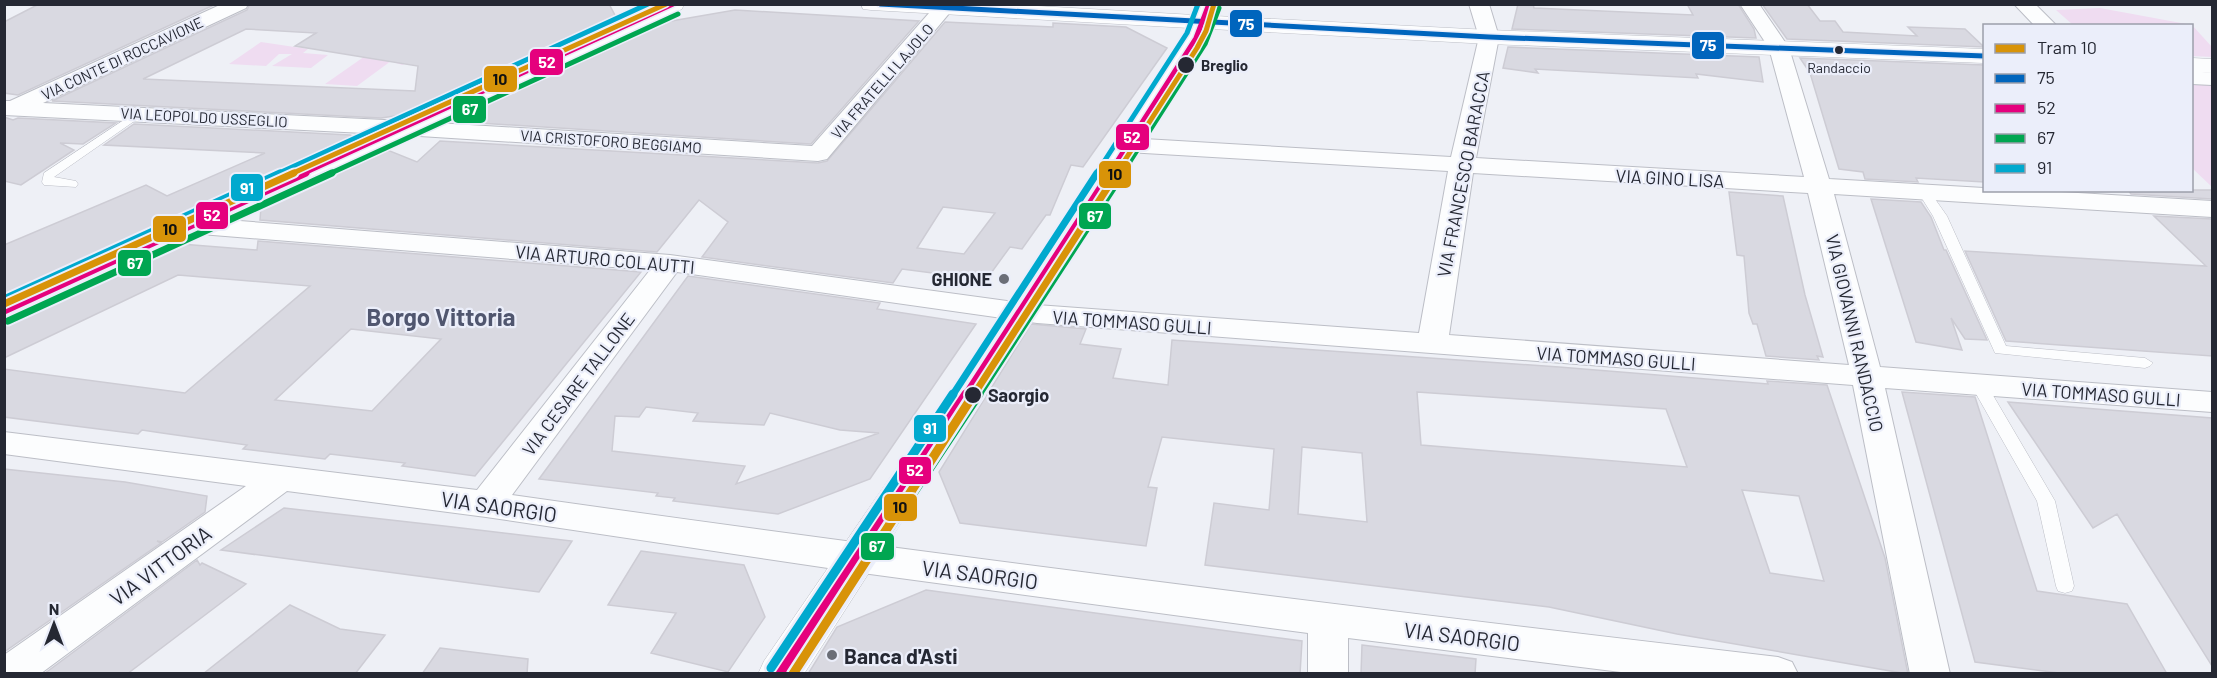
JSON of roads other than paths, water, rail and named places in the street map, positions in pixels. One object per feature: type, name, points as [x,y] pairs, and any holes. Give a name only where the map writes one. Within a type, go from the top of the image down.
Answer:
[{"type":"street","name":"VIA CONTE DI ROCCAVIONE","points":[[7,110],[239,4]]},
{"type":"street","points":[[4,311],[674,4]]},
{"type":"street","points":[[871,4],[1206,13],[1489,37],[1980,57]]},
{"type":"street","name":"VIA FRANCESCO BARACCA","points":[[1432,345],[1462,166],[1489,37],[1479,4]]},
{"type":"street","name":"VIA GIOVANNI RANDACCIO","points":[[1749,4],[1779,48],[1819,186],[1867,377],[1930,674]]},
{"type":"street","points":[[2023,4],[2045,24]]},
{"type":"street","name":"VIA FRATELLI LAJOLO","points":[[818,154],[947,6]]},
{"type":"street","points":[[780,674],[1020,313],[1196,37],[1206,13]]},
{"type":"street","points":[[2193,65],[2212,66]]},
{"type":"street","points":[[2193,78],[2212,79]]},
{"type":"street","name":"VIA LEOPOLDO USSEGLIO","points":[[7,110],[139,113],[404,128]]},
{"type":"street","name":"VIA CRISTOFORO BEGGIAMO","points":[[404,128],[818,154]]},
{"type":"street","name":"VIA GINO LISA","points":[[1127,145],[2212,209]]},
{"type":"street","name":"VIA ARTURO COLAUTTI","points":[[188,225],[670,263],[1020,313]]},
{"type":"street","name":"VIA CESARE TALLONE","points":[[486,504],[670,263]]},
{"type":"street","name":"VIA TOMMASO GULLI","points":[[1020,313],[2212,402]]},
{"type":"street","name":"VIA SAORGIO","points":[[4,443],[486,504],[855,558],[1328,620],[1778,674]]},
{"type":"street","name":"VIA VITTORIA","points":[[9,674],[282,477]]},
{"type":"street","points":[[1328,620],[1328,674]]},
{"type":"lane","points":[[72,184],[48,182],[48,176],[139,113]]},
{"type":"lane","points":[[1924,192],[1944,226],[2000,350],[2145,363]]},
{"type":"lane","points":[[1979,385],[2046,501],[2065,586]]},
{"type":"tram line","name":"10","points":[[4,304],[666,4]]},
{"type":"tram line","name":"10","points":[[793,674],[1197,48],[1206,31],[1214,4]]},
{"type":"place","name":"Randaccio","points":[[1839,50]]},
{"type":"place","name":"Breglio","points":[[1186,65]]},
{"type":"place","name":"GHIONE","points":[[1004,279]]},
{"type":"place","name":"Saorgio","points":[[973,395]]},
{"type":"place","name":"Banca d'Asti","points":[[832,655]]},
{"type":"district","name":"Borgo Vittoria","points":[[441,316]]}]
